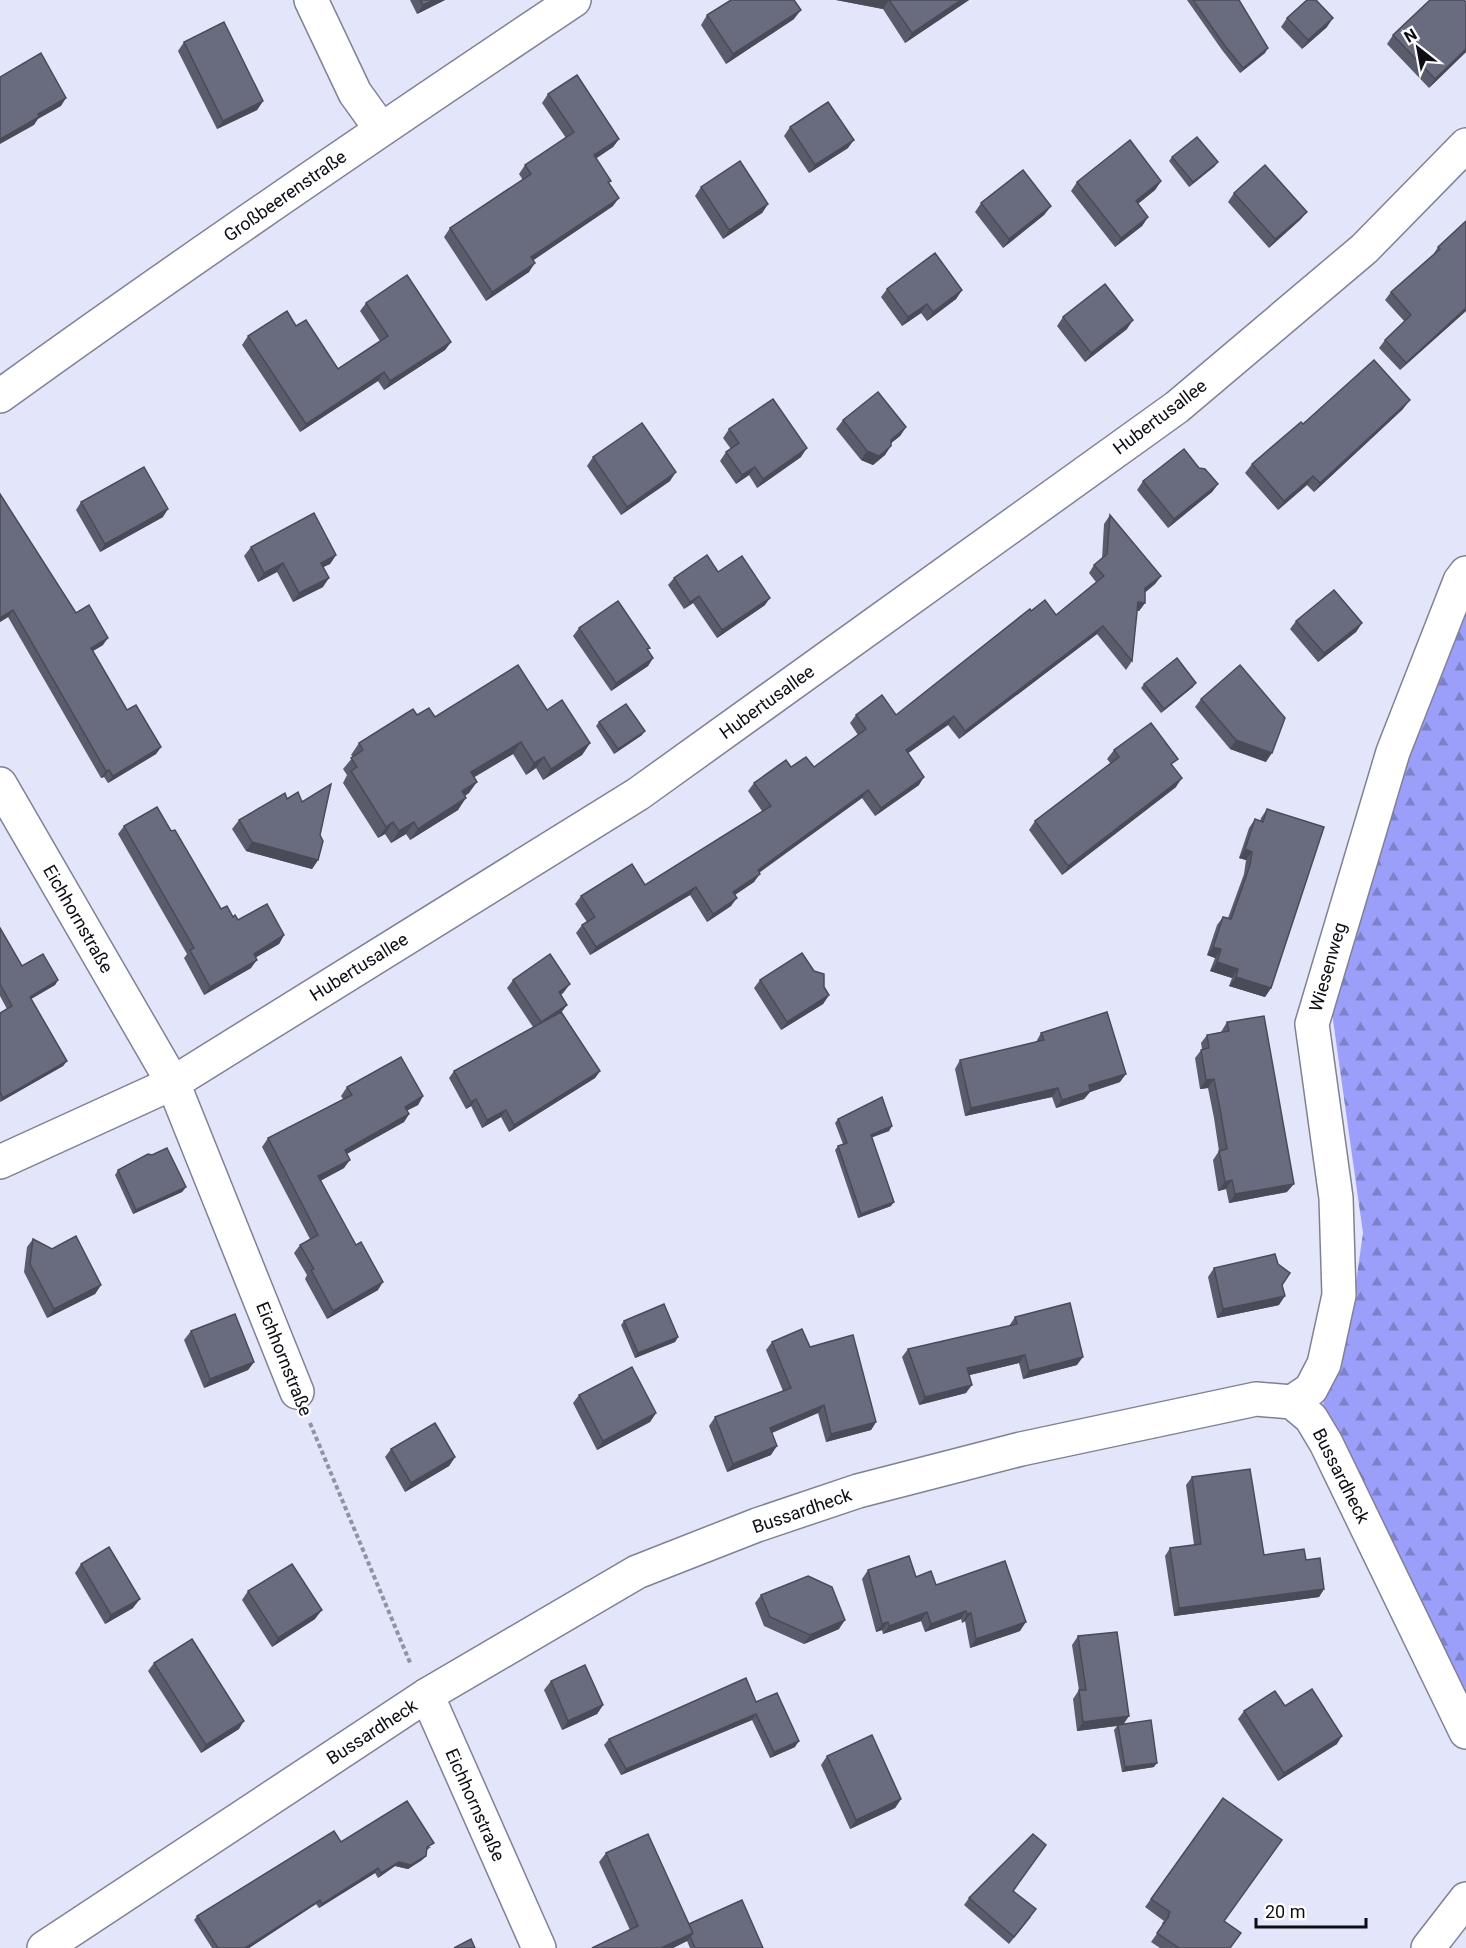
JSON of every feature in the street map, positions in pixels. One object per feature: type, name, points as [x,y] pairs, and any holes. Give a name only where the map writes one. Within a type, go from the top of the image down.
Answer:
[{"type":"street","points":[[311,0],[355,93],[381,129]]},
{"type":"street","name":"Großbeerenstraße","points":[[0,396],[381,129],[574,0]]},
{"type":"street","name":"Hubertusallee","points":[[0,1162],[173,1083],[638,794],[1177,407],[1364,249],[1466,146]]},
{"type":"street","name":"Wiesenweg","points":[[1292,1402],[1311,1389],[1324,1364],[1339,1295],[1336,1197],[1312,1024],[1393,752],[1460,580],[1466,573]]},
{"type":"street","name":"Eichhornstraße","points":[[0,784],[173,1083],[297,1392]]},
{"type":"street","name":"Bussardheck","points":[[44,1948],[427,1695],[637,1572],[757,1525],[858,1491],[1021,1449],[1256,1399],[1292,1402],[1311,1418],[1326,1443],[1466,1732]]},
{"type":"street","name":"Eichhornstraße","points":[[427,1695],[539,1948]]},
{"type":"street","points":[[1428,1948],[1466,1899]]},
{"type":"path","name":"Eichhornstraße","points":[[297,1392],[416,1677],[427,1695]]},
{"type":"green space","points":[[1466,596],[1466,1698],[1323,1404],[1337,1368],[1352,1310],[1363,1233],[1331,1006],[1438,650]]},
{"type":"building","points":[[420,0],[434,0],[423,5]]},
{"type":"building","points":[[731,0],[794,0],[801,10],[733,54],[707,15]]},
{"type":"building","points":[[889,0],[961,0],[912,33]]},
{"type":"building","points":[[1193,0],[1239,0],[1268,48],[1243,68]]},
{"type":"building","points":[[1307,0],[1316,0],[1333,18],[1308,40],[1287,18]]},
{"type":"building","points":[[1430,0],[1464,0],[1466,2],[1466,49],[1435,79],[1393,35]]},
{"type":"building","points":[[224,22],[263,101],[223,121],[184,42]]},
{"type":"building","points":[[41,53],[66,98],[38,114],[39,117],[0,139],[0,77]]},
{"type":"building","points":[[577,75],[619,139],[594,155],[619,198],[531,257],[535,263],[492,292],[450,228],[531,174],[525,165],[574,132],[548,94]]},
{"type":"building","points":[[828,102],[854,140],[815,165],[790,127]]},
{"type":"building","points":[[1197,137],[1218,162],[1193,182],[1172,157]]},
{"type":"building","points":[[1130,140],[1161,181],[1136,201],[1148,217],[1121,238],[1077,182]]},
{"type":"building","points":[[740,161],[768,204],[729,230],[701,187]]},
{"type":"building","points":[[1265,165],[1307,212],[1275,239],[1234,193]]},
{"type":"building","points":[[1023,170],[1051,206],[1009,239],[981,203]]},
{"type":"building","points":[[1466,221],[1466,308],[1406,363],[1385,340],[1411,315],[1391,292],[1440,249],[1438,247]]},
{"type":"building","points":[[935,253],[962,290],[933,312],[927,304],[908,317],[887,289]]},
{"type":"building","points":[[407,275],[451,342],[390,381],[384,372],[306,424],[248,336],[287,311],[296,326],[306,320],[338,369],[388,336],[366,303]]},
{"type":"building","points":[[1105,284],[1133,320],[1091,353],[1063,317]]},
{"type":"building","points":[[1374,360],[1410,400],[1320,483],[1313,476],[1284,501],[1252,464],[1301,422],[1303,424]]},
{"type":"building","points":[[878,392],[906,427],[891,440],[891,446],[879,456],[867,451],[843,420]]},
{"type":"building","points":[[773,399],[807,448],[763,479],[755,467],[742,475],[726,452],[739,443],[729,429]]},
{"type":"building","points":[[642,423],[676,472],[627,507],[593,457]]},
{"type":"building","points":[[1184,449],[1199,468],[1205,469],[1218,484],[1174,519],[1143,481]]},
{"type":"building","points":[[144,467],[168,509],[105,544],[81,502]]},
{"type":"building","points":[[0,494],[76,613],[89,605],[108,638],[91,648],[127,710],[136,705],[161,747],[113,776],[109,770],[106,771],[13,610],[0,618]]},
{"type":"building","points":[[314,513],[336,555],[321,563],[329,578],[299,593],[283,563],[264,573],[251,547]]},
{"type":"building","points":[[1110,515],[1161,576],[1145,588],[1145,603],[1138,602],[1132,661],[1103,626],[965,731],[954,716],[906,750],[924,777],[881,808],[868,790],[758,870],[760,874],[733,892],[737,898],[713,914],[696,887],[596,947],[582,925],[595,917],[581,896],[632,864],[645,885],[771,806],[754,783],[786,760],[791,767],[806,757],[814,767],[866,729],[856,715],[882,695],[896,715],[1030,609],[1031,611],[1045,600],[1056,615],[1104,576],[1094,565],[1107,554]]},
{"type":"building","points":[[707,555],[718,572],[742,556],[770,598],[722,630],[699,596],[690,602],[674,578]]},
{"type":"building","points":[[1334,590],[1362,623],[1324,653],[1296,621]]},
{"type":"building","points":[[618,601],[650,648],[647,649],[653,658],[616,683],[579,628]]},
{"type":"building","points":[[1177,658],[1196,683],[1164,709],[1144,684]]},
{"type":"building","points":[[518,665],[547,710],[562,700],[590,743],[551,769],[544,757],[534,763],[521,742],[471,772],[477,782],[462,791],[466,798],[418,829],[414,822],[399,831],[393,822],[386,827],[351,771],[357,767],[351,758],[363,750],[359,743],[413,709],[417,715],[429,708],[435,717]]},
{"type":"building","points":[[1240,665],[1285,718],[1272,753],[1236,740],[1201,699]]},
{"type":"building","points":[[626,704],[645,731],[618,749],[599,722]]},
{"type":"building","points":[[1151,723],[1178,759],[1171,764],[1182,778],[1068,866],[1035,821],[1119,757],[1114,750]]},
{"type":"building","points":[[331,784],[320,835],[323,841],[318,860],[252,842],[239,820],[285,793],[287,799],[298,792],[302,802]]},
{"type":"building","points":[[157,807],[171,831],[175,830],[221,909],[227,906],[233,917],[235,915],[238,920],[267,904],[284,935],[254,954],[257,960],[210,987],[190,950],[194,948],[124,826]]},
{"type":"building","points":[[1267,809],[1324,827],[1271,988],[1236,977],[1238,969],[1217,962],[1221,949],[1213,947],[1223,917],[1231,919],[1250,865],[1252,852],[1245,849],[1255,819],[1263,822]]},
{"type":"building","points":[[0,928],[22,966],[43,954],[58,980],[30,997],[67,1061],[3,1098],[0,1092],[0,1013],[12,1006],[0,984]]},
{"type":"building","points":[[802,953],[814,971],[824,974],[824,987],[829,995],[787,1022],[760,980]]},
{"type":"building","points":[[550,954],[570,984],[559,992],[567,1005],[541,1022],[513,980]]},
{"type":"building","points":[[561,1012],[600,1071],[514,1125],[506,1110],[487,1120],[476,1099],[471,1102],[454,1071]]},
{"type":"building","points":[[1107,1012],[1126,1074],[1089,1085],[1090,1091],[1062,1100],[1058,1088],[971,1108],[960,1060],[1044,1040],[1041,1033]]},
{"type":"building","points":[[1264,1016],[1294,1184],[1235,1194],[1232,1180],[1225,1182],[1219,1151],[1227,1149],[1220,1109],[1214,1079],[1206,1080],[1201,1050],[1209,1048],[1207,1035],[1229,1031],[1227,1022]]},
{"type":"building","points":[[401,1057],[423,1096],[405,1107],[409,1114],[345,1150],[350,1160],[318,1176],[356,1245],[361,1242],[383,1282],[333,1311],[300,1245],[318,1235],[268,1138],[352,1095],[347,1087]]},
{"type":"building","points":[[882,1097],[892,1126],[871,1135],[894,1202],[861,1214],[838,1146],[847,1143],[838,1119]]},
{"type":"building","points":[[167,1148],[186,1187],[136,1210],[118,1170],[148,1154],[152,1155]]},
{"type":"building","points":[[76,1236],[101,1285],[54,1309],[30,1264],[33,1239],[52,1249]]},
{"type":"building","points":[[1275,1254],[1278,1264],[1290,1273],[1282,1285],[1285,1296],[1223,1309],[1214,1268]]},
{"type":"building","points":[[1070,1303],[1083,1357],[1029,1371],[1025,1355],[967,1368],[972,1385],[925,1397],[908,1349],[1017,1324],[1015,1317]]},
{"type":"building","points":[[664,1304],[678,1337],[638,1353],[624,1321]]},
{"type":"building","points":[[235,1314],[254,1362],[210,1379],[191,1331]]},
{"type":"building","points":[[802,1329],[810,1347],[853,1335],[876,1422],[831,1434],[824,1405],[770,1428],[777,1446],[733,1464],[715,1417],[791,1388],[772,1342]]},
{"type":"building","points":[[632,1367],[656,1413],[603,1441],[579,1395]]},
{"type":"building","points":[[435,1423],[455,1457],[411,1483],[391,1449]]},
{"type":"building","points":[[1250,1469],[1264,1555],[1304,1549],[1306,1560],[1320,1558],[1324,1589],[1179,1608],[1170,1548],[1201,1544],[1192,1477]]},
{"type":"building","points":[[109,1547],[140,1599],[111,1615],[81,1564]]},
{"type":"building","points":[[909,1556],[916,1577],[931,1571],[936,1585],[1005,1561],[1026,1622],[976,1639],[971,1613],[967,1614],[966,1611],[931,1624],[927,1612],[889,1626],[888,1622],[882,1624],[868,1570]]},
{"type":"building","points":[[292,1564],[322,1610],[278,1638],[248,1591]]},
{"type":"building","points":[[808,1576],[832,1587],[845,1620],[810,1635],[770,1617],[761,1595]]},
{"type":"building","points":[[1117,1632],[1129,1716],[1083,1722],[1079,1690],[1086,1690],[1078,1636]]},
{"type":"building","points":[[192,1639],[244,1721],[206,1745],[154,1663]]},
{"type":"building","points":[[585,1665],[603,1705],[568,1721],[551,1681]]},
{"type":"building","points":[[746,1678],[756,1702],[777,1693],[799,1741],[774,1752],[756,1714],[626,1769],[609,1739]]},
{"type":"building","points":[[1312,1689],[1342,1736],[1284,1773],[1244,1711],[1275,1691],[1285,1706]]},
{"type":"building","points":[[1151,1720],[1157,1763],[1125,1767],[1118,1725]]},
{"type":"building","points":[[872,1735],[901,1799],[856,1820],[827,1756]]},
{"type":"building","points":[[1223,1798],[1282,1840],[1224,1921],[1241,1933],[1230,1948],[1179,1948],[1157,1933],[1170,1912],[1151,1899]]},
{"type":"building","points":[[407,1801],[434,1843],[427,1847],[426,1856],[411,1865],[399,1862],[381,1873],[378,1868],[322,1904],[320,1900],[245,1948],[218,1948],[197,1916],[334,1831],[341,1842]]},
{"type":"building","points":[[648,1834],[693,1933],[661,1948],[592,1948],[638,1926],[606,1853]]},
{"type":"building","points":[[1033,1834],[1046,1845],[1013,1891],[1036,1909],[1014,1937],[969,1898]]},
{"type":"building","points":[[742,1900],[763,1948],[695,1948],[690,1936],[693,1933],[689,1924]]},
{"type":"building","points":[[471,1939],[475,1948],[454,1948]]}]
